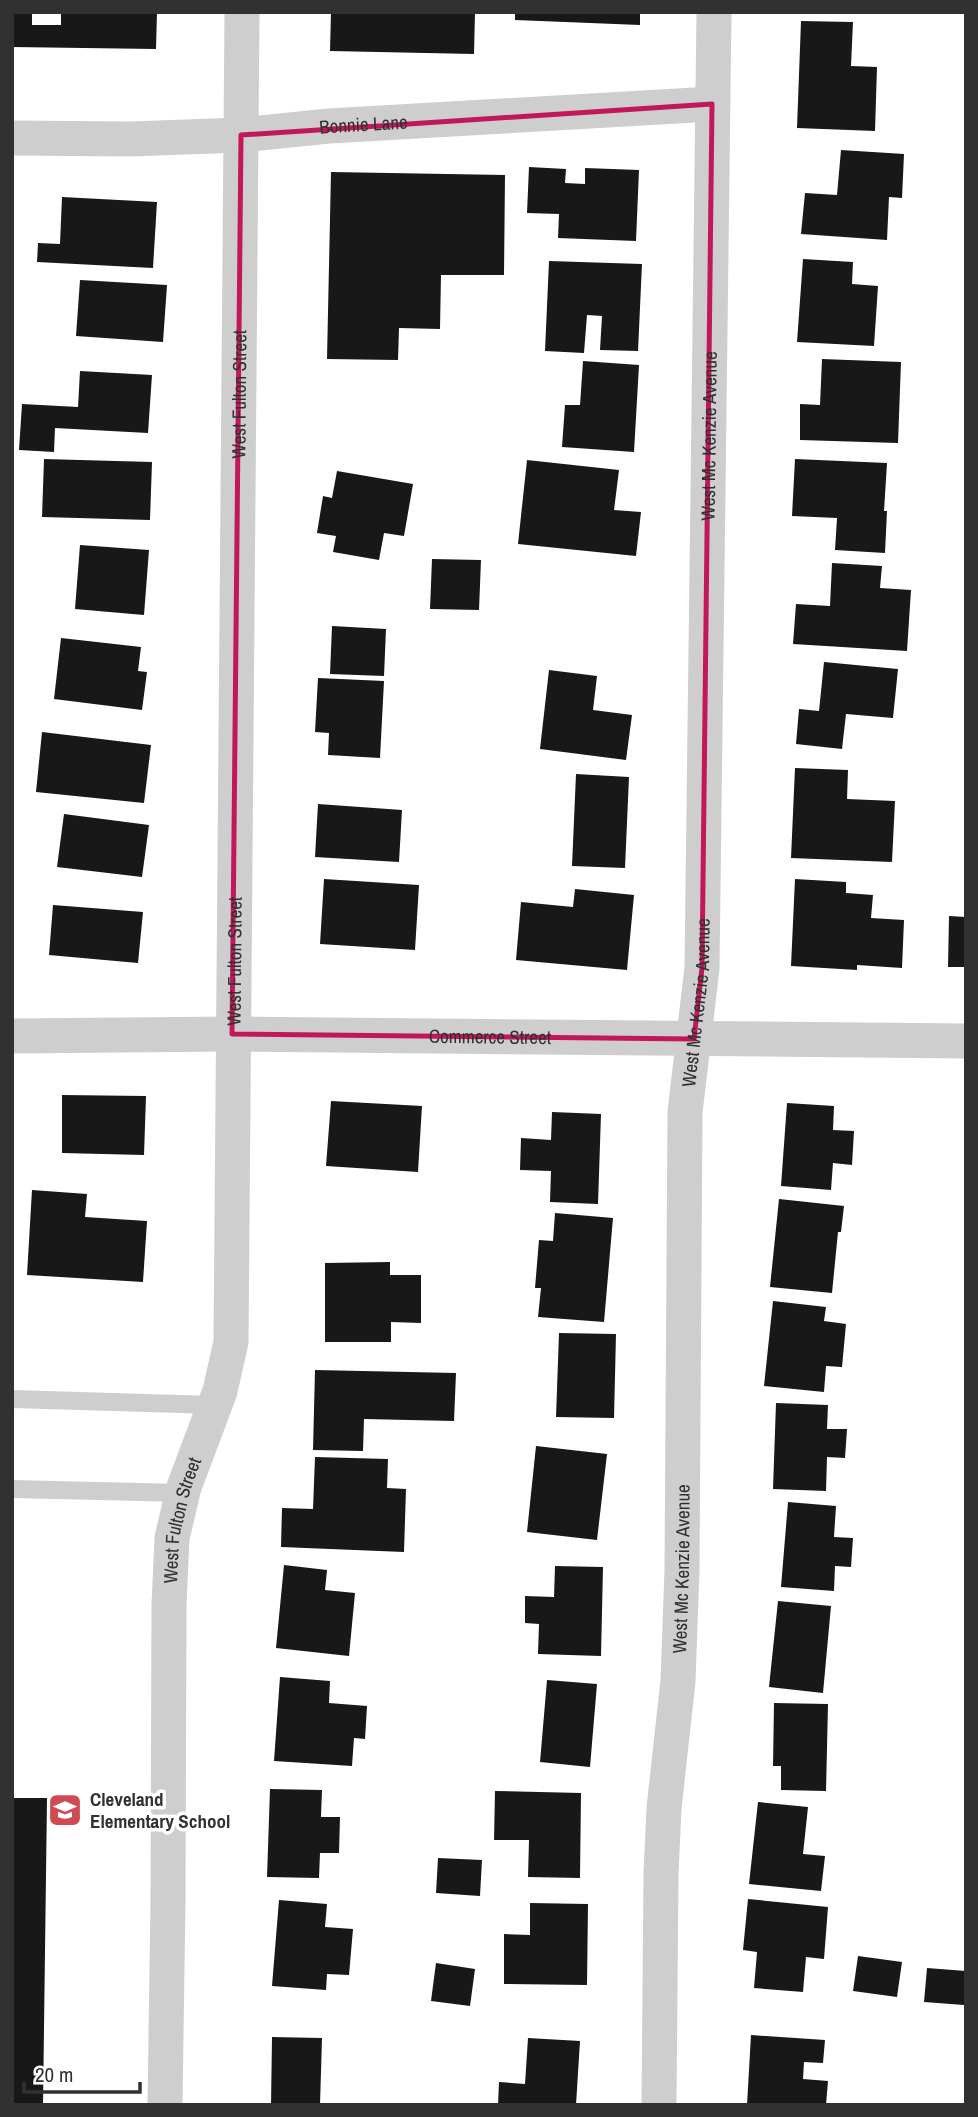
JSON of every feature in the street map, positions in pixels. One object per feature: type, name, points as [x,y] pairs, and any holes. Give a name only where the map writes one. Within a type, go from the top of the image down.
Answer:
[{"type":"street","name":"West Fulton Street","points":[[165,2105],[169,1605],[172,1538],[183,1493],[220,1391],[231,1342],[242,12]]},
{"type":"street","name":"West Mc Kenzie Avenue","points":[[659,2105],[661,1873],[664,1808],[678,1681],[681,1584],[685,1112],[702,968],[714,12]]},
{"type":"street","name":"Bonnie Lane","points":[[12,138],[130,139],[241,135],[329,126],[712,104]]},
{"type":"street","name":"Commerce Street","points":[[12,1036],[232,1034],[966,1041]]},
{"type":"lane","points":[[12,1399],[214,1405]]},
{"type":"lane","points":[[12,1489],[183,1493]]},
{"type":"highlighted area","points":[[712,104],[702,968],[694,1039],[232,1034],[241,135]]},
{"type":"building","points":[[12,12],[32,12],[32,25],[61,25],[61,12],[157,12],[156,49],[12,47]]},
{"type":"building","points":[[331,12],[475,12],[474,54],[330,51]]},
{"type":"building","points":[[515,12],[640,12],[640,25],[515,20]]},
{"type":"building","points":[[801,21],[853,22],[851,66],[877,67],[875,131],[797,128]]},
{"type":"building","points":[[841,150],[904,154],[902,198],[889,197],[887,240],[801,234],[805,193],[837,195]]},
{"type":"building","points":[[529,167],[566,169],[565,183],[585,184],[585,168],[639,170],[636,241],[558,238],[559,214],[527,213]]},
{"type":"building","points":[[331,172],[505,175],[504,275],[441,275],[440,329],[399,328],[398,360],[327,359]]},
{"type":"building","points":[[62,197],[157,202],[153,268],[37,262],[38,243],[60,244]]},
{"type":"building","points":[[803,259],[853,262],[852,284],[878,286],[874,346],[797,342]]},
{"type":"building","points":[[549,261],[642,264],[638,351],[600,350],[602,316],[587,315],[584,353],[545,351]]},
{"type":"building","points":[[80,280],[167,285],[163,342],[76,336]]},
{"type":"building","points":[[822,359],[901,362],[898,443],[800,440],[800,404],[820,405]]},
{"type":"building","points":[[583,361],[639,365],[634,452],[562,447],[565,405],[580,405]]},
{"type":"building","points":[[80,371],[152,375],[148,433],[55,428],[54,452],[19,450],[22,404],[78,407]]},
{"type":"building","points":[[44,459],[152,462],[150,520],[42,517]]},
{"type":"building","points":[[795,459],[887,463],[885,553],[835,550],[837,518],[792,516]]},
{"type":"building","points":[[527,460],[619,470],[614,510],[641,512],[636,556],[518,544]]},
{"type":"building","points":[[337,471],[413,484],[404,536],[384,533],[379,560],[333,552],[336,536],[317,533],[323,496],[332,498]]},
{"type":"building","points":[[80,545],[149,550],[144,615],[75,609]]},
{"type":"building","points":[[432,559],[481,560],[479,610],[430,609]]},
{"type":"building","points":[[832,563],[882,566],[880,588],[911,590],[907,651],[793,644],[796,604],[830,606]]},
{"type":"building","points":[[332,626],[386,629],[384,676],[330,674]]},
{"type":"building","points":[[61,638],[141,647],[138,671],[147,672],[142,710],[54,699]]},
{"type":"building","points":[[824,662],[898,669],[893,718],[846,714],[842,749],[796,744],[799,709],[819,711]]},
{"type":"building","points":[[549,670],[597,676],[593,710],[632,715],[626,760],[540,749]]},
{"type":"building","points":[[318,678],[384,681],[380,758],[328,755],[329,733],[315,732]]},
{"type":"building","points":[[42,732],[151,745],[144,803],[36,792]]},
{"type":"building","points":[[795,768],[848,770],[847,799],[895,801],[892,862],[791,858]]},
{"type":"building","points":[[576,774],[629,777],[625,868],[572,866]]},
{"type":"building","points":[[318,804],[402,810],[399,862],[315,857]]},
{"type":"building","points":[[64,814],[149,825],[142,877],[57,867]]},
{"type":"building","points":[[324,879],[419,885],[415,950],[320,944]]},
{"type":"building","points":[[795,879],[846,882],[846,893],[873,895],[871,918],[904,920],[902,968],[857,965],[857,970],[791,966]]},
{"type":"building","points":[[575,889],[634,895],[627,970],[516,960],[521,902],[573,907]]},
{"type":"building","points":[[53,905],[143,912],[138,963],[49,955]]},
{"type":"building","points":[[949,916],[966,917],[966,967],[948,967]]},
{"type":"building","points":[[62,1095],[146,1096],[144,1155],[62,1153]]},
{"type":"building","points":[[331,1101],[422,1106],[418,1172],[326,1166]]},
{"type":"building","points":[[787,1103],[834,1106],[833,1130],[854,1131],[852,1165],[833,1163],[831,1190],[781,1186]]},
{"type":"building","points":[[552,1112],[601,1114],[598,1204],[550,1202],[551,1171],[520,1170],[521,1138],[551,1140]]},
{"type":"building","points":[[32,1190],[87,1194],[85,1217],[147,1221],[143,1282],[27,1275]]},
{"type":"building","points":[[779,1199],[844,1206],[841,1232],[838,1232],[832,1293],[770,1287]]},
{"type":"building","points":[[555,1213],[613,1218],[604,1322],[538,1317],[541,1288],[535,1288],[539,1240],[553,1241]]},
{"type":"building","points":[[390,1262],[390,1275],[421,1275],[421,1323],[391,1322],[391,1342],[325,1342],[325,1263]]},
{"type":"building","points":[[773,1301],[826,1307],[824,1321],[846,1324],[842,1367],[826,1366],[824,1392],[764,1386]]},
{"type":"building","points":[[559,1333],[616,1334],[614,1418],[556,1417]]},
{"type":"building","points":[[315,1370],[456,1373],[454,1421],[364,1419],[363,1451],[313,1450]]},
{"type":"building","points":[[776,1403],[828,1405],[827,1429],[847,1429],[845,1458],[827,1457],[826,1491],[773,1489]]},
{"type":"building","points":[[536,1446],[607,1454],[597,1540],[527,1532]]},
{"type":"building","points":[[315,1457],[388,1459],[387,1488],[406,1489],[404,1552],[281,1547],[282,1508],[313,1509]]},
{"type":"building","points":[[788,1502],[836,1506],[834,1537],[853,1538],[851,1567],[835,1566],[834,1591],[781,1587]]},
{"type":"building","points":[[284,1565],[327,1570],[325,1590],[355,1593],[349,1656],[276,1648]]},
{"type":"building","points":[[555,1566],[603,1567],[601,1656],[538,1654],[539,1624],[525,1623],[525,1596],[554,1597]]},
{"type":"building","points":[[778,1601],[831,1606],[823,1693],[769,1687]]},
{"type":"building","points":[[280,1677],[330,1681],[329,1703],[367,1706],[365,1739],[354,1738],[352,1766],[274,1761]]},
{"type":"building","points":[[547,1680],[597,1684],[590,1767],[540,1762]]},
{"type":"building","points":[[774,1703],[828,1704],[826,1791],[781,1790],[781,1766],[773,1766]]},
{"type":"building","points":[[270,1789],[322,1790],[321,1817],[340,1817],[339,1853],[320,1853],[319,1878],[267,1877]]},
{"type":"building","points":[[495,1791],[581,1793],[580,1878],[528,1877],[529,1840],[494,1840]]},
{"type":"building","name":"Cleveland Elementary School","points":[[12,1798],[47,1798],[43,2105],[12,2105]]},
{"type":"building","points":[[758,1802],[808,1807],[803,1854],[825,1856],[821,1891],[749,1884]]},
{"type":"building","points":[[438,1858],[482,1860],[480,1896],[436,1893]]},
{"type":"building","points":[[748,1899],[828,1907],[824,1959],[806,1957],[803,1992],[754,1988],[757,1952],[743,1950]]},
{"type":"building","points":[[279,1900],[327,1904],[325,1927],[353,1929],[349,1975],[327,1974],[326,1990],[272,1986]]},
{"type":"building","points":[[530,1903],[588,1904],[587,1985],[504,1984],[504,1934],[530,1935]]},
{"type":"building","points":[[858,1956],[902,1962],[897,1997],[853,1991]]},
{"type":"building","points":[[436,1963],[475,1969],[470,2006],[431,2001]]},
{"type":"building","points":[[927,1968],[966,1971],[964,2005],[924,2002]]},
{"type":"building","points":[[751,2035],[825,2040],[823,2063],[804,2062],[803,2079],[828,2081],[826,2105],[747,2105]]},
{"type":"building","points":[[272,2037],[322,2038],[320,2105],[271,2105]]},
{"type":"building","points":[[528,2038],[580,2041],[576,2105],[498,2105],[499,2082],[525,2084]]},
{"type":"place","name":"Cleveland Elementary School","points":[[65,1810]]}]
